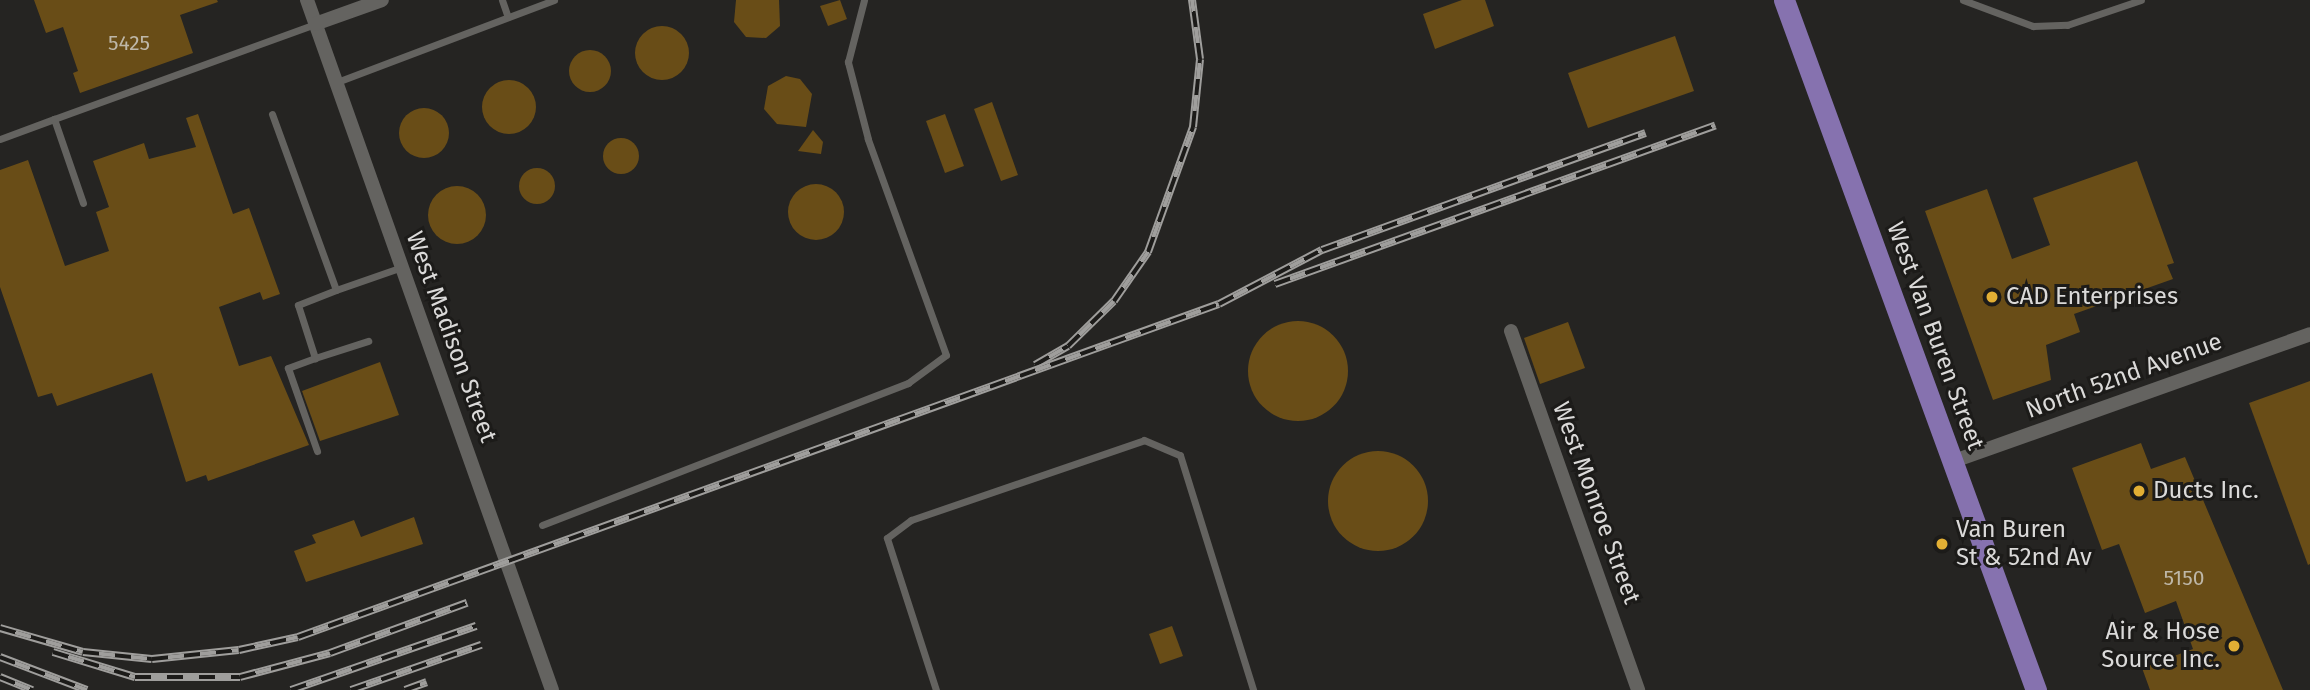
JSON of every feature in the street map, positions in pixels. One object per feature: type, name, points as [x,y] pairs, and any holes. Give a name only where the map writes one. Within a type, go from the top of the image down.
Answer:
[{"type":"main road","name":"West Van Buren Street","points":[[1784,0],[2036,690]]},
{"type":"street","name":"West Madison Street","points":[[307,0],[552,690]]},
{"type":"street","points":[[315,24],[382,0]]},
{"type":"street","name":"West Monroe Street","points":[[1511,331],[1638,690]]},
{"type":"street","name":"North 52nd Avenue","points":[[1954,461],[2310,334]]},
{"type":"lane","points":[[502,0],[508,17]]},
{"type":"lane","points":[[336,82],[554,0]]},
{"type":"lane","points":[[542,525],[908,383],[946,355],[868,139],[848,62],[863,0]]},
{"type":"lane","points":[[1963,0],[2033,26],[2067,24],[2141,0]]},
{"type":"lane","points":[[0,139],[315,24]]},
{"type":"lane","points":[[272,114],[336,290]]},
{"type":"lane","points":[[54,119],[83,203]]},
{"type":"lane","points":[[315,358],[298,304],[402,267]]},
{"type":"lane","points":[[317,451],[288,368],[368,341]]},
{"type":"lane","points":[[936,690],[887,538],[911,520],[1144,440],[1180,455],[1253,690]]},
{"type":"building","points":[[34,0],[218,2],[180,15],[193,53],[80,93],[73,73],[78,71],[63,27],[46,33]]},
{"type":"building","points":[[736,0],[779,0],[780,26],[766,38],[746,37],[734,22]]},
{"type":"building","points":[[840,0],[847,19],[828,26],[820,6]]},
{"type":"building","points":[[1462,0],[1485,0],[1494,26],[1435,49],[1423,14]]},
{"type":"building","points":[[662,26],[681,34],[689,53],[681,72],[662,80],[643,72],[635,53],[643,34]]},
{"type":"building","points":[[1675,36],[1694,91],[1588,128],[1568,73]]},
{"type":"building","points":[[590,50],[605,56],[611,71],[605,86],[590,92],[575,86],[569,71],[575,56]]},
{"type":"building","points":[[786,76],[800,79],[812,94],[806,127],[777,124],[764,109],[768,86]]},
{"type":"building","points":[[509,80],[528,88],[536,107],[528,126],[509,134],[490,126],[482,107],[490,88]]},
{"type":"building","points":[[992,102],[1018,175],[1001,181],[974,109]]},
{"type":"building","points":[[424,108],[442,115],[449,133],[442,151],[424,158],[406,151],[399,133],[406,115]]},
{"type":"building","points":[[198,114],[233,214],[249,208],[280,294],[263,300],[260,292],[219,307],[239,366],[271,356],[309,445],[208,481],[206,475],[186,482],[152,373],[57,406],[52,393],[38,397],[0,287],[0,170],[28,160],[65,266],[109,251],[96,212],[109,207],[93,161],[144,143],[149,159],[196,147],[186,118]]},
{"type":"building","points":[[945,114],[964,166],[945,173],[926,121]]},
{"type":"building","points":[[813,130],[823,142],[821,154],[798,151]]},
{"type":"building","points":[[621,138],[634,143],[639,156],[634,169],[621,174],[608,169],[603,156],[608,143]]},
{"type":"building","name":"CAD Enterprises","points":[[2137,161],[2174,263],[2167,265],[2173,279],[2074,314],[2080,332],[2046,345],[2051,380],[1993,400],[1925,211],[1987,189],[2012,259],[2050,245],[2033,198]]},
{"type":"building","points":[[537,168],[550,173],[555,186],[550,199],[537,204],[524,199],[519,186],[524,173]]},
{"type":"building","points":[[810,184],[822,184],[832,188],[840,196],[844,212],[840,228],[832,236],[822,240],[810,240],[800,236],[792,228],[788,218],[788,206],[792,196],[800,188]]},
{"type":"building","points":[[457,186],[478,194],[486,215],[478,236],[457,244],[436,236],[428,215],[436,194]]},
{"type":"building","points":[[1298,321],[1317,325],[1333,336],[1344,352],[1348,371],[1344,390],[1333,406],[1317,417],[1298,421],[1279,417],[1263,406],[1252,390],[1248,371],[1252,352],[1263,336],[1279,325]]},
{"type":"building","points":[[1568,322],[1585,368],[1540,384],[1524,338]]},
{"type":"building","points":[[380,362],[399,415],[320,441],[302,391]]},
{"type":"building","points":[[2310,381],[2310,564],[2308,565],[2249,403]]},
{"type":"building","points":[[2141,443],[2151,469],[2185,457],[2283,690],[2150,690],[2142,668],[2193,649],[2176,601],[2145,613],[2119,544],[2102,550],[2072,468]]},
{"type":"building","points":[[1378,451],[1397,454],[1414,465],[1425,482],[1428,501],[1425,520],[1414,537],[1397,548],[1378,551],[1359,548],[1342,537],[1331,520],[1328,501],[1331,482],[1342,465],[1359,454]]},
{"type":"building","points":[[414,517],[423,544],[306,582],[294,551],[316,543],[312,535],[354,520],[361,537]]},
{"type":"building","points":[[1172,626],[1183,656],[1160,664],[1149,634]]},
{"type":"railway","points":[[1035,365],[1068,346],[1114,301],[1148,252],[1193,127],[1200,59],[1192,0]]},
{"type":"railway","points":[[1275,284],[1715,126]]},
{"type":"railway","points":[[0,628],[83,652],[152,659],[239,650],[298,637],[1219,304],[1322,250],[1646,133]]},
{"type":"railway","points":[[53,652],[135,677],[240,677],[330,653],[467,603]]},
{"type":"railway","points":[[291,690],[476,626]]},
{"type":"railway","points":[[351,690],[481,645]]},
{"type":"railway","points":[[0,657],[87,690]]},
{"type":"railway","points":[[0,677],[32,690]]},
{"type":"railway","points":[[405,690],[427,682]]},
{"type":"place","name":"CAD Enterprises","points":[[1992,297]]},
{"type":"place","name":"Ducts Inc.","points":[[2139,491]]},
{"type":"place","name":"Van Buren St & 52nd Av","points":[[1942,544]]},
{"type":"place","name":"Air & Hose Source Inc.","points":[[2234,646]]}]
